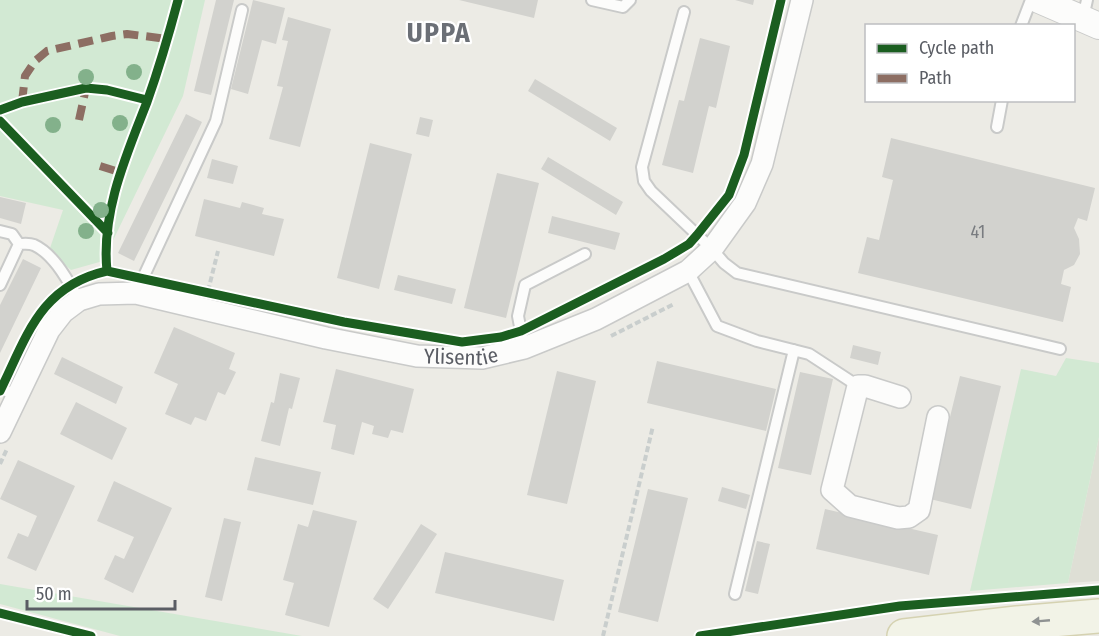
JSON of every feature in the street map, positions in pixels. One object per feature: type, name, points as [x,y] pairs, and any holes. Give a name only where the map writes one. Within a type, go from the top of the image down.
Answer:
[{"type":"main road","points":[[904,636],[1099,616]]},
{"type":"street","name":"Ylisentie","points":[[5,438],[9,392],[49,330],[63,312],[79,300],[99,294],[136,293],[326,338],[417,356],[482,358],[524,348],[596,319],[687,271],[712,249],[745,203],[762,164],[802,0]]},
{"type":"street","points":[[1038,0],[1089,15]]},
{"type":"street","points":[[900,397],[858,386],[832,490],[850,506],[898,518],[909,517],[919,510],[938,417]]},
{"type":"lane","points":[[592,0],[624,7],[630,0]]},
{"type":"lane","points":[[1022,24],[1038,0]]},
{"type":"lane","points":[[136,293],[216,121],[242,10]]},
{"type":"lane","points":[[684,12],[642,167],[644,181],[651,191],[724,263],[737,273],[1060,349]]},
{"type":"lane","points":[[997,127],[1002,102]]},
{"type":"lane","points":[[0,231],[12,234],[20,244]]},
{"type":"lane","points":[[0,285],[20,244]]},
{"type":"lane","points":[[20,244],[32,244],[47,254],[79,300]]},
{"type":"lane","points":[[524,348],[518,316],[525,285],[585,254]]},
{"type":"lane","points":[[687,271],[717,326],[757,341],[809,354],[858,386]]},
{"type":"lane","points":[[735,594],[794,350]]},
{"type":"path","points":[[208,292],[218,251]]},
{"type":"path","points":[[197,290],[219,294]]},
{"type":"path","points":[[608,337],[697,290]]},
{"type":"path","points":[[603,636],[653,426]]},
{"type":"path","points":[[0,464],[5,438]]},
{"type":"shaded area","points":[[1099,437],[1099,581],[1068,583]]},
{"type":"green space","points":[[0,0],[205,0],[183,96],[103,261],[71,270],[49,251],[63,210],[0,196]]},
{"type":"green space","points":[[1066,358],[1099,363],[1099,437],[1068,583],[970,591],[1021,369],[1056,376]]},
{"type":"green space","points":[[0,584],[302,636],[120,636],[0,604]]},
{"type":"building","points":[[216,0],[234,0],[211,95],[194,91]]},
{"type":"building","points":[[253,0],[285,8],[276,44],[262,40],[248,94],[231,89]]},
{"type":"building","points":[[459,0],[538,0],[534,18]]},
{"type":"building","points":[[735,0],[754,0],[753,5]]},
{"type":"building","points":[[288,17],[331,29],[300,147],[269,139],[283,87],[277,86],[288,41],[282,40]]},
{"type":"building","points":[[700,38],[730,46],[716,108],[709,106],[693,173],[662,165],[679,100],[684,101]]},
{"type":"building","points":[[535,79],[617,128],[610,141],[528,91]]},
{"type":"building","points":[[186,114],[202,122],[134,261],[118,253]]},
{"type":"building","points":[[420,117],[433,120],[429,137],[416,134]]},
{"type":"building","points":[[891,138],[1095,188],[1087,221],[1078,218],[1074,228],[1079,239],[1080,254],[1074,265],[1064,270],[1061,284],[1071,287],[1063,322],[858,273],[867,237],[879,240],[893,180],[882,177]]},
{"type":"building","points":[[370,143],[412,154],[379,289],[337,278]]},
{"type":"building","points":[[548,157],[623,202],[616,215],[541,169]]},
{"type":"building","points":[[212,159],[238,166],[233,184],[207,178]]},
{"type":"building","points":[[497,173],[539,183],[506,318],[464,308]]},
{"type":"building","points":[[0,197],[26,203],[21,224],[0,218]]},
{"type":"building","points":[[204,199],[240,208],[242,202],[264,208],[262,214],[284,219],[274,256],[195,236]]},
{"type":"building","points":[[552,216],[620,233],[615,250],[548,233]]},
{"type":"building","points":[[23,259],[41,268],[0,353],[0,305]]},
{"type":"building","points":[[398,275],[456,289],[452,304],[394,290]]},
{"type":"building","points":[[174,327],[235,353],[229,369],[236,372],[225,395],[218,392],[206,421],[195,417],[191,425],[165,414],[178,384],[154,373]]},
{"type":"building","points":[[853,345],[881,352],[878,365],[850,358]]},
{"type":"building","points":[[62,357],[123,387],[116,404],[54,374]]},
{"type":"building","points":[[657,361],[776,389],[766,431],[647,403]]},
{"type":"building","points":[[336,369],[414,389],[403,433],[391,430],[388,438],[372,434],[374,426],[362,422],[354,455],[331,449],[336,425],[323,422]]},
{"type":"building","points":[[557,371],[596,381],[567,504],[527,495]]},
{"type":"building","points":[[800,372],[833,379],[811,475],[778,468]]},
{"type":"building","points":[[280,373],[300,378],[292,409],[289,408],[280,446],[261,441],[271,402],[274,403]]},
{"type":"building","points":[[960,376],[1001,386],[971,509],[930,499]]},
{"type":"building","points":[[76,402],[127,428],[112,460],[60,434]]},
{"type":"building","points":[[255,457],[321,472],[313,505],[247,490]]},
{"type":"building","points":[[18,460],[75,486],[36,571],[7,558],[18,533],[28,537],[37,516],[0,499]]},
{"type":"building","points":[[114,481],[172,508],[133,593],[104,579],[115,555],[124,559],[134,537],[97,521]]},
{"type":"building","points":[[722,487],[750,495],[746,509],[718,501]]},
{"type":"building","points":[[648,489],[688,498],[658,622],[618,612]]},
{"type":"building","points":[[825,509],[938,535],[929,575],[816,549]]},
{"type":"building","points":[[313,510],[357,521],[329,627],[285,615],[294,583],[283,580],[298,524],[308,527]]},
{"type":"building","points":[[224,518],[241,522],[222,601],[205,597]]},
{"type":"building","points":[[421,524],[437,534],[388,609],[373,599]]},
{"type":"building","points":[[757,541],[770,544],[758,594],[745,591]]},
{"type":"building","points":[[445,552],[564,580],[554,621],[435,593]]},
{"type":"marked path","points":[[22,102],[25,76],[35,61],[47,51],[127,34],[168,39]]},
{"type":"marked path","points":[[79,120],[86,88]]},
{"type":"marked path","points":[[100,166],[119,172]]},
{"type":"cycle path","points":[[107,271],[106,249],[111,206],[156,76],[178,0]]},
{"type":"cycle path","points":[[0,391],[28,333],[38,316],[51,301],[66,288],[84,278],[107,271],[344,322],[462,342],[501,337],[521,331],[664,259],[689,244],[729,195],[744,155],[781,0]]},
{"type":"cycle path","points":[[0,110],[22,102],[86,88],[107,90],[147,100]]},
{"type":"cycle path","points":[[0,121],[108,233]]},
{"type":"cycle path","points":[[700,636],[900,606],[1099,590]]},
{"type":"cycle path","points":[[0,613],[91,636]]},
{"type":"district","name":"UPPA","points":[[439,33]]}]
